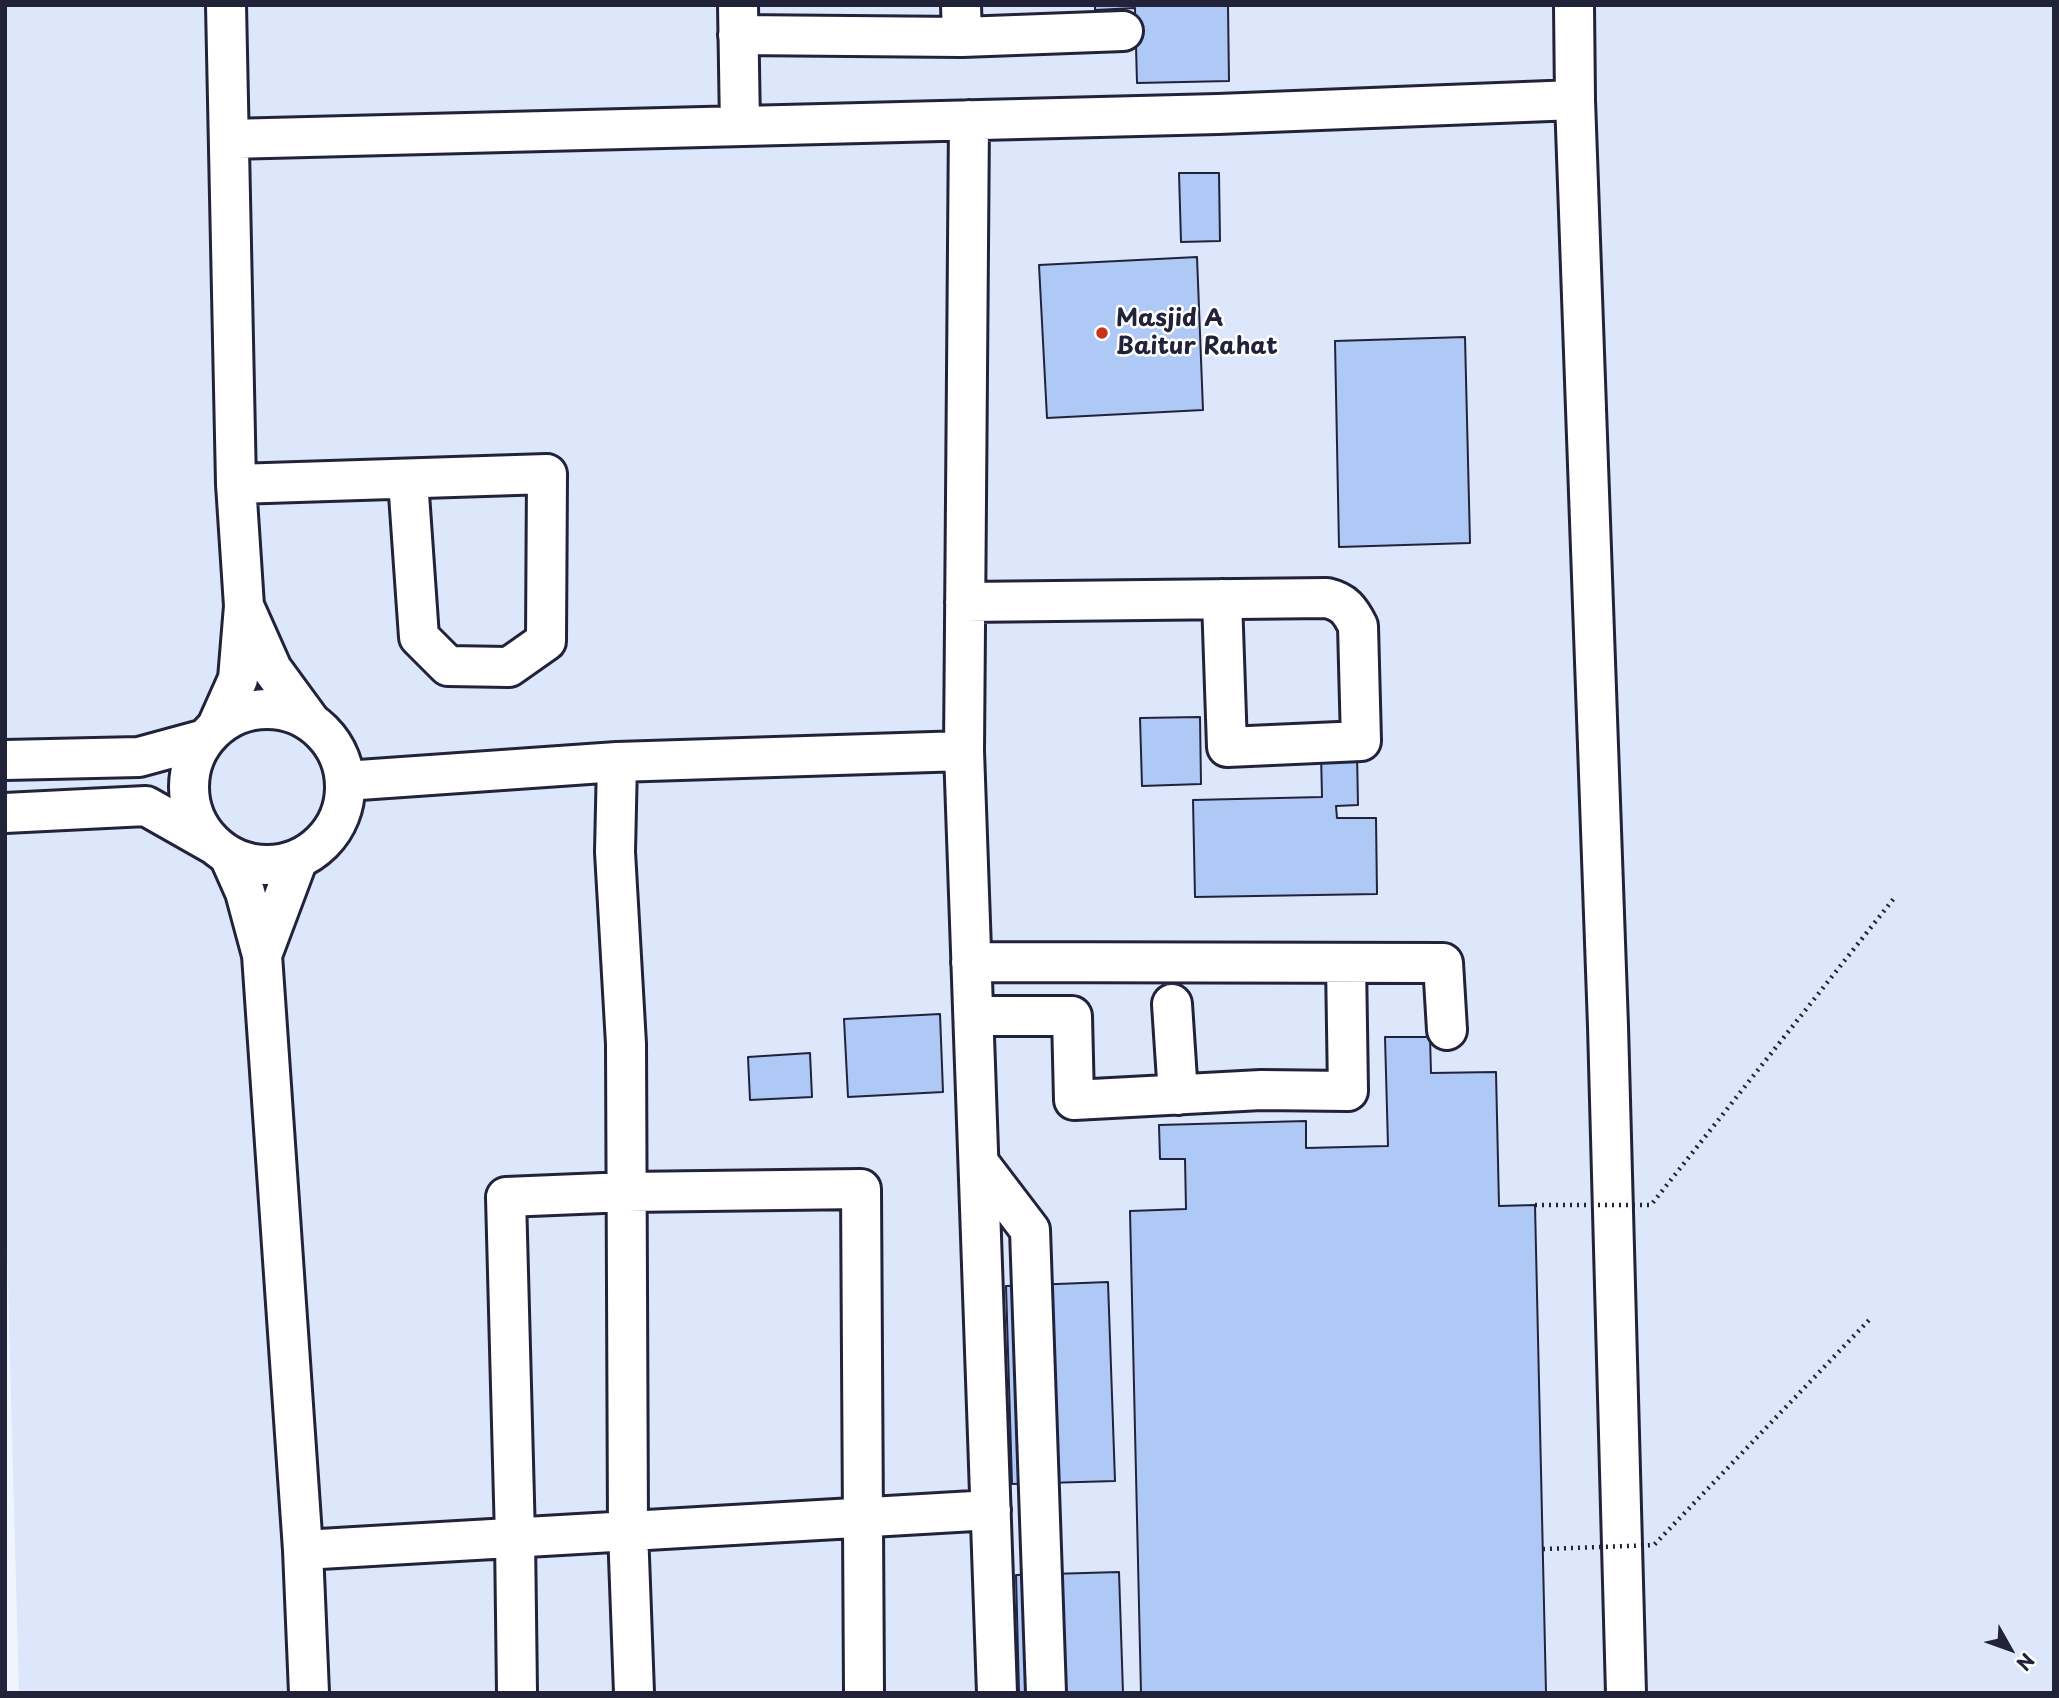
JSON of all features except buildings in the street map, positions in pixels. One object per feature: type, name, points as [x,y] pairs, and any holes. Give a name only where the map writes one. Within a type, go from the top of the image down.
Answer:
[{"type":"main road","points":[[226,5],[236,484],[244,606],[238,679],[192,765],[189,794],[197,822],[222,850],[245,892],[262,955],[303,1550],[309,1693]]},
{"type":"main road","points":[[1574,5],[1575,100],[1608,1012],[1626,1693]]},
{"type":"main road","points":[[740,126],[738,20],[962,21],[1124,31]]},
{"type":"main road","points":[[229,139],[1218,114],[1575,100]]},
{"type":"main road","points":[[969,120],[964,751],[997,1693]]},
{"type":"main road","points":[[236,484],[547,474],[546,641],[509,667],[448,666],[419,637],[408,480]]},
{"type":"main road","points":[[965,602],[1222,599],[1327,598],[1339,601],[1351,611],[1358,626],[1360,741],[1227,747],[1222,599]]},
{"type":"main road","points":[[5,813],[146,806],[222,850],[252,864],[275,864],[298,859],[318,845],[334,827],[343,805],[345,781],[340,757],[328,737],[310,721],[272,669],[244,606]]},
{"type":"main road","points":[[5,760],[139,757],[211,733],[239,713],[263,708],[288,711],[310,721]]},
{"type":"main road","points":[[345,781],[617,762],[964,751]]},
{"type":"main road","points":[[617,762],[615,852],[626,1044],[628,1530],[634,1693]]},
{"type":"main road","points":[[262,955],[298,859]]},
{"type":"main road","points":[[971,962],[1443,963],[1447,1030]]},
{"type":"main road","points":[[974,1016],[1072,1016],[1074,1100],[1261,1090],[1348,1090],[1346,963]]},
{"type":"main road","points":[[1172,1004],[1178,1095]]},
{"type":"main road","points":[[978,1163],[1030,1230],[1046,1693]]},
{"type":"main road","points":[[517,1693],[506,1197],[627,1192],[861,1189],[864,1693]]},
{"type":"main road","points":[[303,1550],[991,1510]]},
{"type":"path","points":[[1535,1205],[1651,1205],[1895,897]]},
{"type":"path","points":[[1543,1549],[1654,1545],[1871,1318]]},
{"type":"shaded area","points":[[5,5],[2054,5],[2054,1693],[19,1693],[5,1172]]},
{"type":"place","name":"Masjid A Baitur Rahat","points":[[1102,333]]}]
